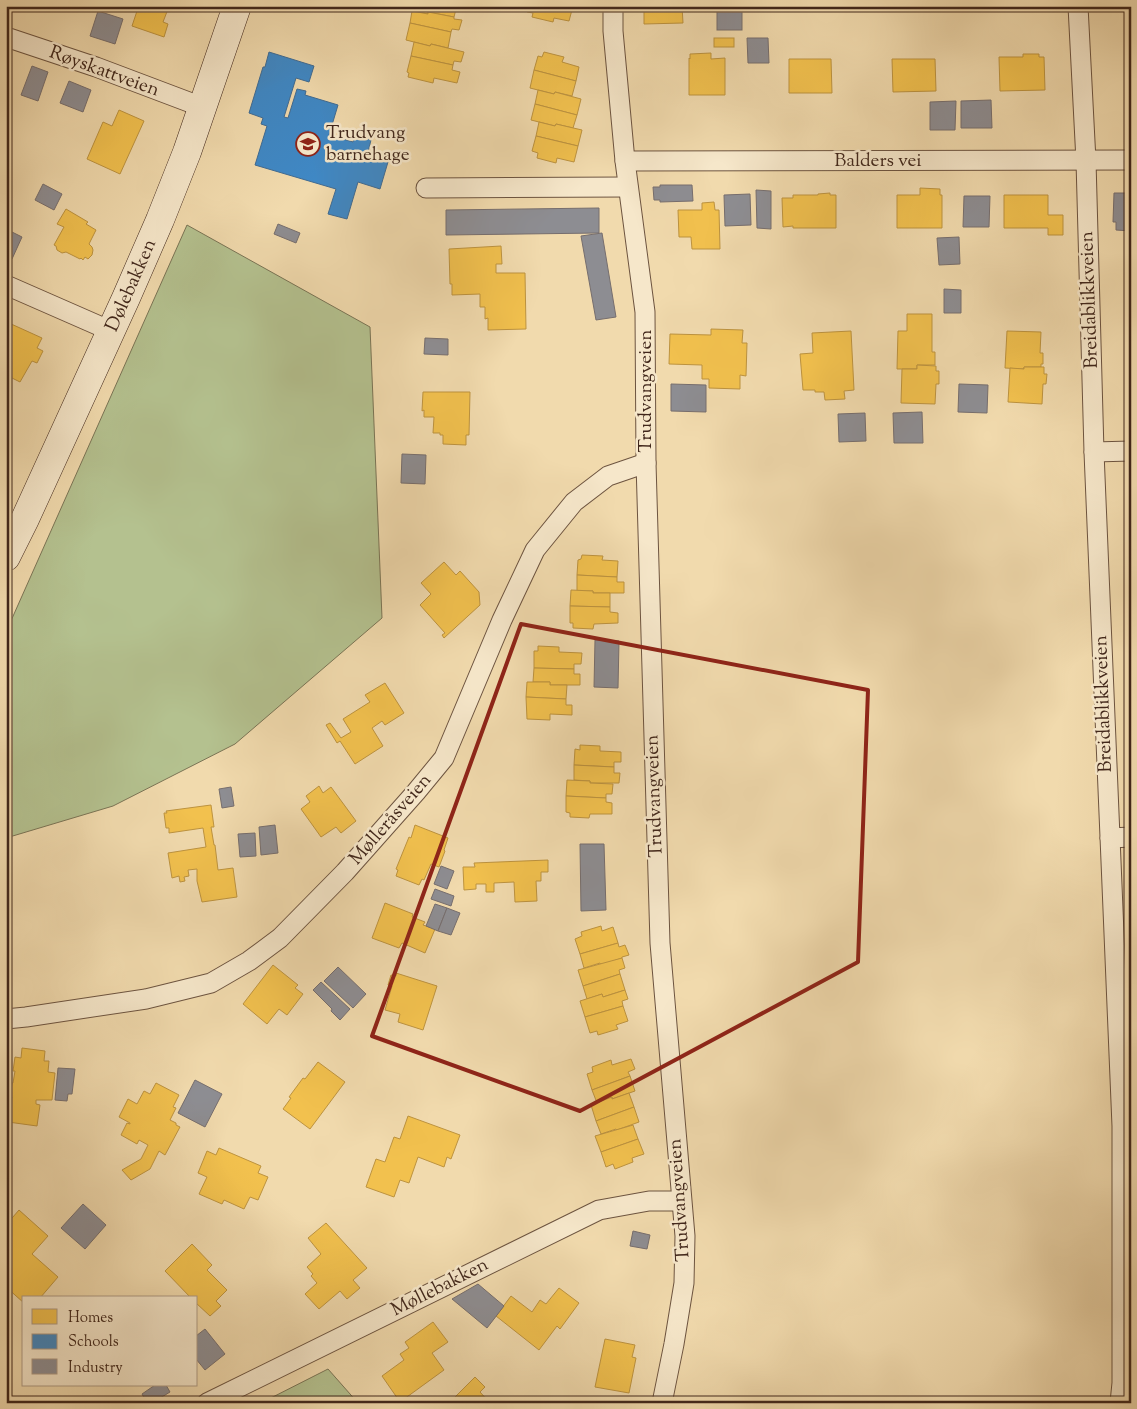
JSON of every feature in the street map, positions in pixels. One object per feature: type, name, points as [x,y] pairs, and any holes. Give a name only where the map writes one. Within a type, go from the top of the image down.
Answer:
[{"type":"main road","name":"Dølebakken","points":[[6,557],[26,519],[160,220],[187,152],[237,6]]},
{"type":"street","name":"Trudvangveien","points":[[613,6],[613,31],[625,161],[645,312],[646,463],[660,943],[685,1236],[684,1283],[662,1403]]},
{"type":"street","name":"Breidablikkveien","points":[[1078,6],[1086,161],[1094,452],[1122,1126],[1122,1383],[1120,1403]]},
{"type":"street","name":"Røyskattveien","points":[[6,37],[96,67],[202,107]]},
{"type":"street","name":"Balders vei","points":[[625,161],[1131,160]]},
{"type":"street","points":[[426,188],[628,187]]},
{"type":"street","points":[[6,284],[111,331]]},
{"type":"street","points":[[1094,452],[1131,451]]},
{"type":"street","name":"Mølleråsveien","points":[[6,1019],[26,1018],[146,999],[211,982],[249,961],[280,938],[345,872],[444,758],[502,620],[535,550],[574,502],[608,476],[646,463]]},
{"type":"street","points":[[1110,838],[1131,837]]},
{"type":"street","name":"Møllebakken","points":[[207,1403],[599,1210],[649,1201],[681,1201]]},
{"type":"highlighted area","points":[[521,624],[868,690],[858,962],[580,1111],[372,1036]]},
{"type":"green space","points":[[187,225],[370,327],[382,618],[235,744],[113,806],[6,838],[6,632]]},
{"type":"green space","points":[[328,1369],[358,1403],[261,1403]]},
{"type":"building: Homes","points":[[132,6],[159,6],[168,9],[163,22],[168,24],[164,37],[132,26],[137,11],[132,9]]},
{"type":"building: Homes","points":[[404,6],[448,6],[456,9],[454,17],[403,9]]},
{"type":"building: Homes","points":[[528,6],[573,6],[569,21],[554,18],[553,22],[532,17],[533,13],[527,12]]},
{"type":"building: Homes","points":[[644,6],[682,6],[683,23],[644,24]]},
{"type":"building: Homes","points":[[412,11],[428,14],[428,12],[462,20],[459,30],[452,29],[451,32],[410,23]]},
{"type":"building: Homes","points":[[410,23],[451,32],[448,48],[406,40]]},
{"type":"building: Homes","points":[[714,38],[734,38],[734,47],[714,47]]},
{"type":"building: Homes","points":[[414,42],[464,52],[461,62],[454,61],[453,65],[411,56]]},
{"type":"building: Homes","points":[[544,52],[564,57],[562,62],[579,67],[576,81],[534,70],[538,56],[542,57]]},
{"type":"building: Homes","points":[[711,53],[711,59],[725,58],[725,95],[689,95],[690,54]]},
{"type":"building: Homes","points":[[1023,54],[1039,54],[1039,57],[1044,57],[1045,90],[1000,91],[999,57],[1023,57]]},
{"type":"building: Homes","points":[[411,56],[453,65],[452,70],[460,72],[457,83],[434,78],[433,83],[408,77],[409,73],[407,72]]},
{"type":"building: Homes","points":[[789,59],[831,59],[832,93],[789,93]]},
{"type":"building: Homes","points":[[892,59],[935,59],[936,91],[893,92]]},
{"type":"building: Homes","points":[[534,70],[576,81],[572,96],[530,88]]},
{"type":"building: Homes","points":[[538,90],[554,94],[555,92],[581,99],[577,115],[535,104]]},
{"type":"building: Homes","points":[[535,104],[577,115],[573,128],[531,120]]},
{"type":"building: Homes","points":[[119,110],[144,121],[120,174],[87,159],[103,122],[112,126]]},
{"type":"building: Homes","points":[[539,122],[582,130],[578,146],[536,136]]},
{"type":"building: Homes","points":[[536,136],[578,146],[574,162],[557,158],[556,163],[537,158],[538,153],[532,151]]},
{"type":"building: Homes","points":[[920,188],[940,189],[940,195],[942,195],[942,228],[897,228],[897,195],[920,195]]},
{"type":"building: Homes","points":[[830,193],[830,195],[836,195],[836,228],[783,227],[782,198],[793,198],[793,195]]},
{"type":"building: Homes","points":[[1004,195],[1048,195],[1048,215],[1063,215],[1063,235],[1048,235],[1048,228],[1004,228]]},
{"type":"building: Homes","points":[[714,202],[715,210],[719,210],[720,249],[692,249],[691,237],[679,237],[678,210],[702,210],[702,203]]},
{"type":"building: Homes","points":[[66,209],[88,222],[86,224],[96,230],[89,244],[93,250],[92,255],[88,259],[85,257],[83,260],[66,252],[62,253],[54,245],[64,227],[57,224]]},
{"type":"building: Homes","points":[[501,246],[502,264],[496,264],[496,273],[525,273],[526,329],[488,330],[488,318],[485,319],[485,307],[480,307],[480,294],[452,295],[449,249]]},
{"type":"building: Homes","points":[[907,314],[932,314],[932,352],[935,352],[935,365],[917,365],[917,369],[897,369],[898,331],[907,331]]},
{"type":"building: Homes","points":[[9,323],[42,338],[37,348],[43,351],[37,363],[32,361],[20,382],[6,375],[6,341],[8,339],[6,338],[6,328]]},
{"type":"building: Homes","points":[[711,329],[743,330],[742,343],[747,343],[746,376],[740,375],[740,389],[709,388],[709,379],[702,379],[702,365],[669,364],[670,334],[711,335]]},
{"type":"building: Homes","points":[[851,331],[854,390],[844,391],[845,399],[825,400],[824,392],[803,390],[800,354],[813,353],[812,333]]},
{"type":"building: Homes","points":[[1007,331],[1041,332],[1040,353],[1043,353],[1043,364],[1041,364],[1041,367],[1024,367],[1024,369],[1005,368]]},
{"type":"building: Homes","points":[[917,365],[936,366],[936,371],[939,371],[939,384],[936,384],[935,404],[901,403],[902,369],[917,369]]},
{"type":"building: Homes","points":[[1024,367],[1044,367],[1044,374],[1047,374],[1046,384],[1043,384],[1042,404],[1008,402],[1010,368],[1024,369]]},
{"type":"building: Homes","points":[[423,392],[470,392],[469,435],[466,435],[466,445],[443,444],[443,435],[433,433],[434,417],[424,417],[424,410],[422,411]]},
{"type":"building: Homes","points":[[582,555],[603,556],[602,560],[618,561],[617,577],[577,575],[578,560],[581,559]]},
{"type":"building: Homes","points":[[444,562],[456,575],[460,571],[479,592],[480,605],[444,638],[442,635],[445,633],[420,605],[431,594],[421,583]]},
{"type":"building: Homes","points":[[577,575],[617,577],[617,582],[624,582],[624,593],[577,591]]},
{"type":"building: Homes","points":[[571,590],[610,593],[610,607],[570,606]]},
{"type":"building: Homes","points":[[570,606],[610,607],[610,612],[618,613],[618,623],[594,624],[593,629],[573,628],[573,623],[570,623]]},
{"type":"building: Homes","points":[[538,646],[559,647],[559,652],[582,653],[581,664],[574,664],[574,669],[534,668],[534,651],[538,651]]},
{"type":"building: Homes","points":[[534,668],[574,669],[574,674],[580,674],[580,685],[550,685],[550,682],[533,682]]},
{"type":"building: Homes","points":[[527,682],[550,682],[550,685],[567,685],[566,699],[526,697]]},
{"type":"building: Homes","points":[[385,683],[404,713],[385,725],[382,721],[372,728],[383,746],[355,764],[340,741],[337,743],[326,725],[330,723],[341,738],[351,732],[343,719],[370,702],[365,695]]},
{"type":"building: Homes","points":[[526,697],[566,699],[566,705],[572,705],[572,715],[550,714],[550,720],[527,719]]},
{"type":"building: Homes","points":[[580,745],[600,746],[600,751],[621,752],[621,762],[614,762],[614,767],[574,765],[575,749],[580,750]]},
{"type":"building: Homes","points":[[574,765],[614,767],[614,773],[620,773],[619,783],[590,783],[590,781],[574,780]]},
{"type":"building: Homes","points":[[567,780],[613,784],[612,794],[606,794],[606,798],[566,796]]},
{"type":"building: Homes","points":[[319,786],[323,793],[331,787],[356,821],[341,833],[336,827],[321,837],[301,809],[310,802],[306,796]]},
{"type":"building: Homes","points":[[566,796],[606,798],[606,802],[612,803],[612,814],[590,814],[589,818],[570,817],[570,813],[566,812]]},
{"type":"building: Homes","points":[[211,805],[214,827],[211,827],[218,870],[233,868],[237,897],[202,902],[197,881],[197,869],[188,870],[189,876],[184,877],[185,881],[180,882],[179,876],[172,878],[168,853],[206,847],[203,828],[169,833],[169,828],[166,828],[164,813],[167,813],[166,811]]},
{"type":"building: Homes","points":[[415,825],[448,838],[439,867],[431,864],[424,880],[422,879],[419,885],[396,876],[398,870],[396,869]]},
{"type":"building: Homes","points":[[548,860],[548,872],[541,872],[541,881],[536,881],[537,901],[515,902],[514,882],[494,883],[494,892],[486,892],[486,884],[476,884],[476,889],[464,890],[463,867],[475,867],[474,863]]},
{"type":"building: Homes","points":[[385,903],[413,914],[412,917],[425,922],[423,925],[435,929],[425,953],[402,943],[399,948],[372,938]]},
{"type":"building: Homes","points":[[601,926],[602,931],[613,927],[618,943],[580,954],[575,939],[582,936],[581,932]]},
{"type":"building: Homes","points":[[618,943],[619,947],[625,945],[629,955],[601,965],[600,963],[584,968],[580,954]]},
{"type":"building: Homes","points":[[622,958],[625,968],[619,970],[620,974],[583,986],[578,970]]},
{"type":"building: Homes","points":[[273,965],[298,985],[295,988],[303,994],[287,1015],[279,1009],[267,1024],[243,1004]]},
{"type":"building: Homes","points":[[396,973],[437,986],[423,1030],[398,1022],[400,1014],[385,1010],[392,986],[388,985],[391,975],[396,976]]},
{"type":"building: Homes","points":[[620,974],[625,990],[603,997],[602,994],[587,999],[583,986]]},
{"type":"building: Homes","points":[[625,990],[628,999],[622,1001],[623,1006],[585,1017],[580,1001],[602,994],[603,997]]},
{"type":"building: Homes","points":[[623,1006],[628,1021],[616,1025],[618,1029],[598,1035],[597,1031],[590,1033],[585,1017]]},
{"type":"building: Homes","points":[[22,1048],[45,1051],[44,1061],[49,1061],[48,1072],[55,1073],[52,1100],[36,1100],[36,1104],[40,1105],[37,1126],[8,1122],[15,1057],[21,1058]]},
{"type":"building: Homes","points":[[631,1059],[635,1069],[628,1072],[630,1076],[592,1090],[587,1074],[593,1072],[592,1067],[611,1060],[612,1065]]},
{"type":"building: Homes","points":[[318,1062],[345,1082],[310,1129],[283,1109],[303,1078],[305,1079]]},
{"type":"building: Homes","points":[[630,1076],[635,1091],[597,1103],[592,1090]]},
{"type":"building: Homes","points":[[156,1083],[179,1095],[173,1107],[176,1108],[170,1120],[180,1127],[165,1155],[159,1151],[150,1169],[131,1180],[122,1170],[141,1159],[148,1145],[139,1140],[137,1144],[121,1135],[127,1123],[130,1123],[119,1117],[128,1099],[137,1104],[144,1091],[150,1094]]},
{"type":"building: Homes","points":[[629,1093],[634,1107],[596,1121],[591,1105]]},
{"type":"building: Homes","points":[[634,1107],[639,1122],[601,1134],[596,1121]]},
{"type":"building: Homes","points":[[408,1116],[460,1135],[451,1159],[447,1157],[444,1167],[418,1157],[409,1183],[400,1180],[394,1197],[366,1187],[376,1159],[385,1162],[394,1137],[400,1139]]},
{"type":"building: Homes","points":[[633,1125],[638,1139],[601,1152],[595,1136]]},
{"type":"building: Homes","points":[[638,1139],[644,1154],[632,1158],[633,1162],[615,1169],[613,1164],[606,1167],[601,1152]]},
{"type":"building: Homes","points":[[219,1148],[261,1166],[258,1173],[268,1177],[258,1200],[250,1197],[244,1209],[224,1200],[222,1204],[199,1194],[207,1177],[198,1173],[207,1151],[216,1155]]},
{"type":"building: Homes","points":[[19,1210],[48,1236],[32,1254],[58,1277],[42,1296],[22,1296],[22,1301],[6,1287],[6,1225]]},
{"type":"building: Homes","points":[[326,1223],[367,1268],[353,1280],[360,1288],[347,1299],[340,1291],[319,1309],[305,1294],[317,1283],[307,1267],[321,1254],[308,1238]]},
{"type":"building: Homes","points":[[192,1244],[212,1265],[207,1270],[227,1290],[216,1301],[221,1306],[210,1316],[198,1305],[198,1296],[189,1296],[165,1271]]},
{"type":"building: Homes","points":[[559,1288],[579,1303],[560,1329],[557,1326],[539,1350],[496,1316],[511,1296],[532,1312],[540,1300],[546,1304]]},
{"type":"building: Homes","points":[[433,1322],[448,1342],[432,1353],[444,1370],[400,1402],[382,1376],[404,1360],[400,1354],[409,1348],[405,1342]]},
{"type":"building: Homes","points":[[605,1339],[635,1345],[632,1357],[636,1358],[629,1393],[595,1387]]},
{"type":"building: Homes","points":[[475,1377],[485,1387],[480,1392],[490,1403],[457,1403],[453,1399]]},
{"type":"building: Schools","points":[[269,52],[314,66],[309,82],[296,78],[284,117],[288,118],[297,89],[306,91],[305,95],[338,105],[329,135],[353,142],[355,135],[371,140],[367,156],[388,162],[380,189],[358,182],[347,219],[328,214],[336,189],[255,165],[267,126],[261,124],[263,118],[249,113]]},
{"type":"building: Industry","points":[[717,6],[742,6],[742,30],[717,30]]},
{"type":"building: Industry","points":[[98,11],[123,19],[115,44],[90,36]]},
{"type":"building: Industry","points":[[747,38],[768,38],[769,63],[748,63]]},
{"type":"building: Industry","points":[[32,66],[48,72],[38,101],[21,95]]},
{"type":"building: Industry","points":[[69,81],[91,90],[83,112],[60,103]]},
{"type":"building: Industry","points":[[991,100],[992,128],[961,128],[961,101]]},
{"type":"building: Industry","points":[[956,101],[955,130],[930,130],[930,102]]},
{"type":"building: Industry","points":[[43,184],[62,194],[54,210],[35,200]]},
{"type":"building: Industry","points":[[660,185],[692,185],[693,201],[660,202],[660,200],[654,200],[653,187],[660,187]]},
{"type":"building: Industry","points":[[756,190],[771,191],[771,229],[757,228]]},
{"type":"building: Industry","points":[[1114,193],[1131,193],[1131,231],[1116,230],[1116,222],[1113,222]]},
{"type":"building: Industry","points":[[750,194],[751,225],[725,226],[724,195]]},
{"type":"building: Industry","points":[[964,196],[990,196],[989,227],[963,227]]},
{"type":"building: Industry","points":[[599,208],[599,233],[446,235],[446,210]]},
{"type":"building: Industry","points":[[278,224],[300,233],[296,243],[274,234]]},
{"type":"building: Industry","points":[[6,229],[22,237],[12,259],[6,256]]},
{"type":"building: Industry","points":[[602,233],[616,317],[596,320],[581,236]]},
{"type":"building: Industry","points":[[959,237],[960,264],[939,265],[937,238]]},
{"type":"building: Industry","points":[[944,289],[961,290],[961,313],[944,313]]},
{"type":"building: Industry","points":[[425,338],[448,339],[448,355],[424,354]]},
{"type":"building: Industry","points":[[671,384],[706,385],[706,412],[671,411]]},
{"type":"building: Industry","points":[[959,384],[988,385],[987,413],[958,412]]},
{"type":"building: Industry","points":[[922,412],[923,443],[894,443],[893,413]]},
{"type":"building: Industry","points":[[865,413],[866,441],[839,442],[838,414]]},
{"type":"building: Industry","points":[[402,454],[426,455],[425,484],[401,483]]},
{"type":"building: Industry","points":[[595,640],[619,641],[618,688],[594,687]]},
{"type":"building: Industry","points":[[231,787],[234,806],[222,808],[219,789]]},
{"type":"building: Industry","points":[[275,825],[278,853],[261,855],[259,827]]},
{"type":"building: Industry","points":[[255,833],[256,856],[240,857],[238,834]]},
{"type":"building: Industry","points":[[580,844],[604,844],[606,910],[581,911]]},
{"type":"building: Industry","points":[[441,866],[454,871],[447,889],[434,884]]},
{"type":"building: Industry","points":[[435,889],[454,896],[451,906],[431,899]]},
{"type":"building: Industry","points":[[435,904],[447,908],[438,931],[426,926]]},
{"type":"building: Industry","points":[[447,908],[460,913],[451,935],[438,931]]},
{"type":"building: Industry","points":[[338,967],[366,994],[353,1008],[324,981]]},
{"type":"building: Industry","points":[[321,982],[350,1009],[340,1020],[313,990]]},
{"type":"building: Industry","points":[[58,1068],[75,1069],[72,1094],[68,1094],[67,1101],[55,1100]]},
{"type":"building: Industry","points":[[195,1080],[222,1094],[205,1127],[178,1113]]},
{"type":"building: Industry","points":[[83,1204],[106,1225],[85,1249],[61,1228]]},
{"type":"building: Industry","points":[[633,1231],[650,1235],[647,1249],[630,1246]]},
{"type":"building: Industry","points":[[478,1284],[504,1306],[487,1328],[452,1299]]},
{"type":"building: Industry","points":[[205,1329],[225,1354],[205,1370],[198,1361],[198,1334]]},
{"type":"building: Industry","points":[[154,1386],[167,1386],[170,1392],[152,1403],[147,1403],[142,1394]]},
{"type":"place","name":"Trudvang barnehage","points":[[308,144]]}]
